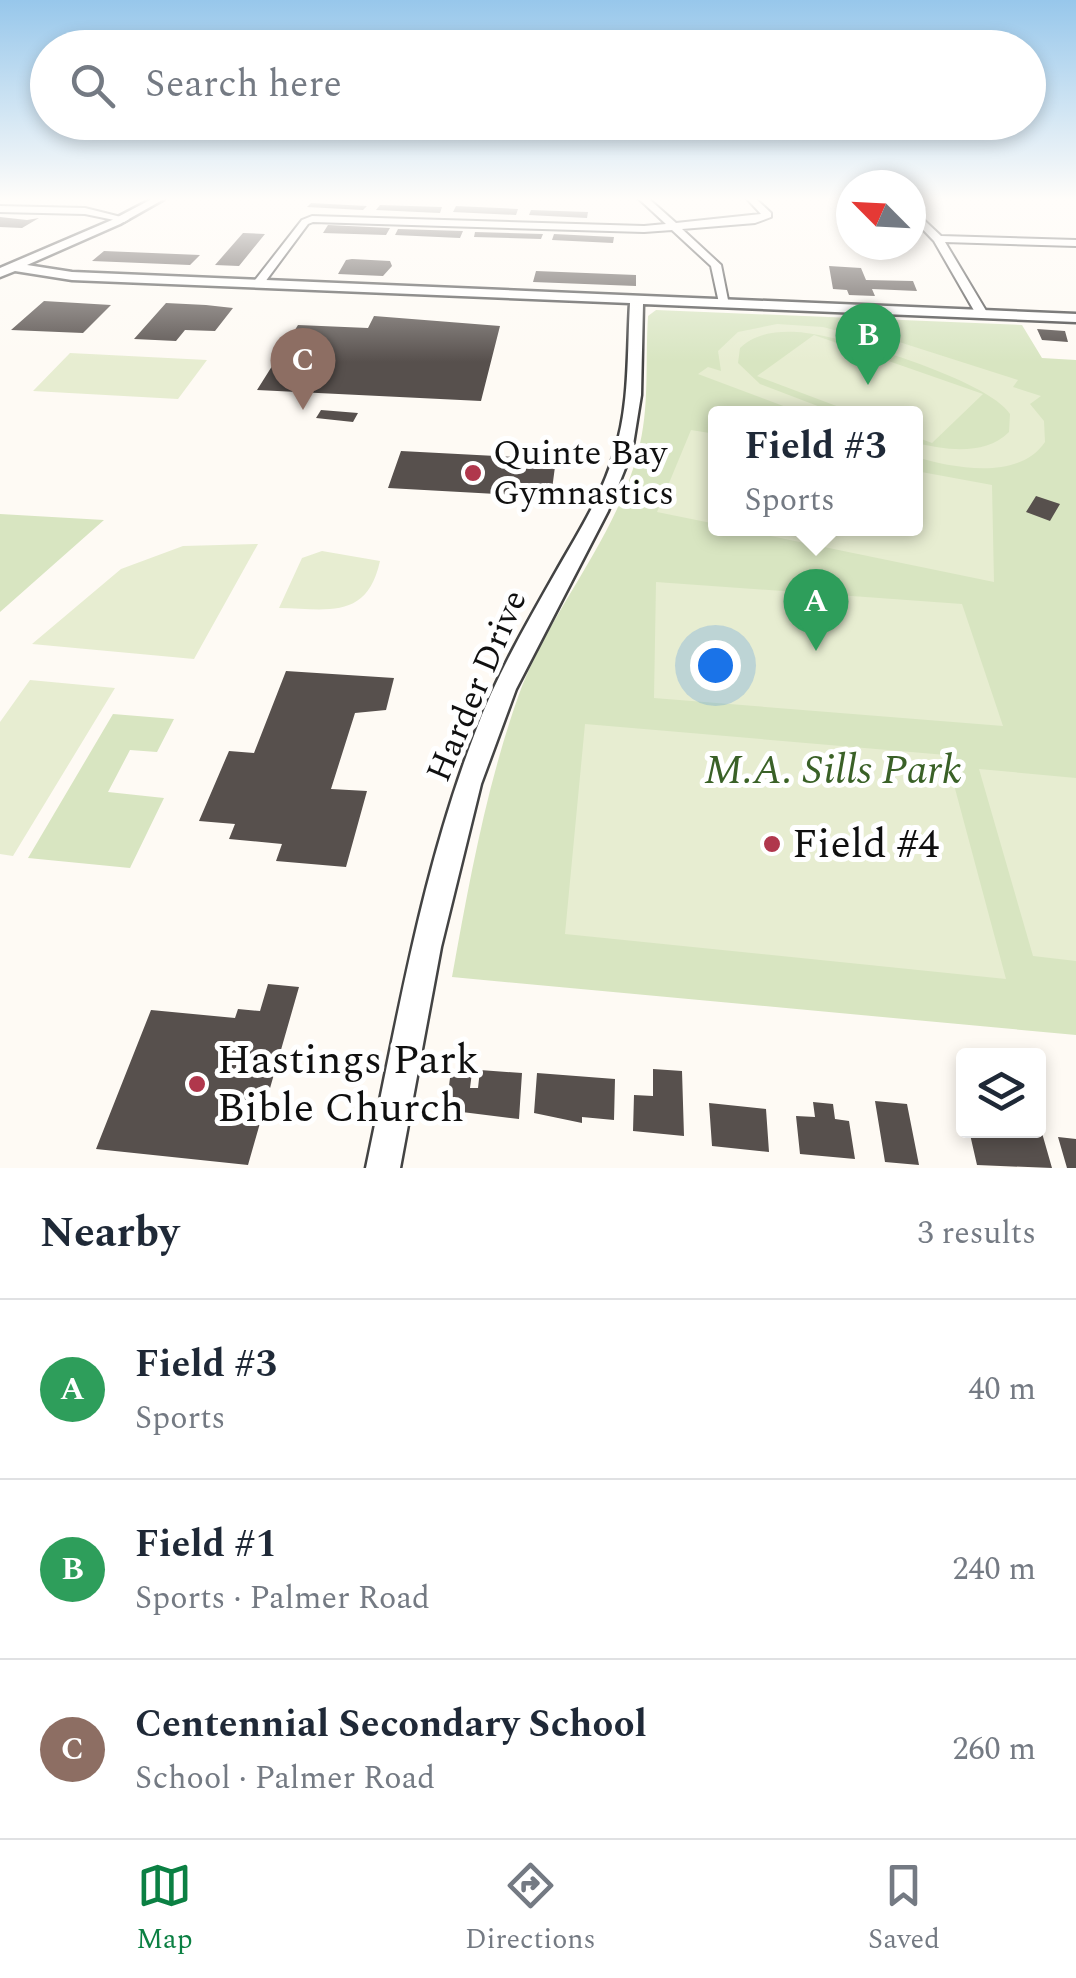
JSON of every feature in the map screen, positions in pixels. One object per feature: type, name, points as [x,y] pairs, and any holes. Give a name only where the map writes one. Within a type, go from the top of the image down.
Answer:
[{"type":"street","points":[[7,270],[44,254]]},
{"type":"street","points":[[258,284],[281,254]]},
{"type":"street","points":[[703,254],[716,266],[725,303]]},
{"type":"street","points":[[947,254],[982,314]]},
{"type":"street","points":[[7,270],[59,276],[1076,318]]},
{"type":"street","name":"Harder Drive","points":[[383,1168],[444,872],[469,785],[516,666],[601,508],[624,451],[635,363],[637,300]]},
{"type":"green space","name":"M.A. Sills Park","points":[[656,310],[1022,325],[1042,358],[1076,360],[1076,1035],[452,977],[488,801],[518,697],[546,635],[614,516],[638,452],[646,402],[648,316]]},
{"type":"green space","points":[[777,324],[823,327],[864,338],[871,333],[1018,380],[1013,387],[1041,396],[1030,404],[1044,421],[1045,442],[1034,454],[1003,467],[966,467],[923,459],[923,444],[977,448],[999,440],[1009,432],[1010,414],[974,387],[944,374],[877,350],[817,335],[789,332],[759,336],[740,348],[738,363],[760,384],[818,406],[783,406],[698,374],[708,367],[721,371],[718,351],[738,332]]},
{"type":"green space","points":[[814,335],[983,394],[932,443],[923,440],[923,406],[836,406],[757,376]]},
{"type":"green space","points":[[70,353],[207,360],[178,399],[33,391]]},
{"type":"green space","points":[[691,430],[708,433],[708,522],[657,512]]},
{"type":"green space","points":[[923,472],[992,485],[994,582],[771,536],[923,536]]},
{"type":"green space","points":[[0,514],[104,520],[0,612]]},
{"type":"green space","points":[[258,544],[194,659],[32,644],[121,569],[183,546]]},
{"type":"green space","points":[[322,551],[380,561],[366,593],[343,607],[279,608],[302,558]]},
{"type":"green space","points":[[656,582],[962,604],[1003,726],[654,698]]},
{"type":"green space","points":[[30,680],[115,688],[13,856],[0,854],[0,722]]},
{"type":"green space","points":[[113,714],[174,719],[157,752],[130,750],[108,792],[164,798],[130,868],[28,858]]},
{"type":"green space","name":"Field #4","points":[[585,724],[946,755],[1006,979],[565,934]]},
{"type":"green space","points":[[979,769],[1076,778],[1076,961],[1033,956]]},
{"type":"building","points":[[101,254],[200,255],[190,265],[92,261]]},
{"type":"building","points":[[225,254],[249,254],[239,266],[215,265]]},
{"type":"building","points":[[346,260],[390,261],[392,266],[383,276],[338,274]]},
{"type":"building","points":[[829,266],[861,268],[866,280],[913,281],[917,291],[872,289],[875,296],[849,295],[847,290],[833,289]]},
{"type":"building","points":[[536,271],[636,275],[636,286],[533,282]]},
{"type":"building","points":[[44,301],[111,305],[83,333],[11,330]]},
{"type":"building","points":[[166,303],[233,308],[215,331],[185,330],[176,341],[134,339]]},
{"type":"building","points":[[374,316],[500,326],[481,401],[257,390],[298,325],[368,328]]},
{"type":"building","points":[[1037,329],[1065,331],[1068,342],[1042,340]]},
{"type":"building","points":[[321,410],[358,413],[353,422],[316,418]]},
{"type":"building","name":"Quinte Bay Gymnastics","points":[[401,451],[556,459],[551,497],[388,488]]},
{"type":"building","points":[[1036,496],[1060,504],[1050,521],[1026,512]]},
{"type":"building","points":[[286,671],[394,678],[386,710],[355,713],[331,789],[367,791],[346,867],[276,861],[282,844],[229,839],[235,824],[199,821],[229,751],[254,753]]},
{"type":"building","name":"Hastings Park Bible Church","points":[[268,984],[299,987],[248,1165],[96,1149],[151,1010],[235,1018],[238,1009],[260,1011]]},
{"type":"building","points":[[653,1069],[682,1071],[684,1136],[633,1131],[634,1095],[653,1096]]},
{"type":"building","points":[[451,1070],[472,1072],[470,1088],[478,1088],[480,1070],[522,1073],[519,1119],[446,1110]]},
{"type":"building","points":[[537,1073],[615,1079],[614,1120],[582,1117],[582,1123],[534,1113]]},
{"type":"building","points":[[875,1101],[907,1104],[919,1165],[885,1162]]},
{"type":"building","points":[[813,1102],[833,1104],[835,1119],[849,1121],[855,1159],[800,1154],[796,1116],[815,1117]]},
{"type":"building","points":[[709,1103],[766,1109],[769,1152],[712,1146]]},
{"type":"building","points":[[1058,1137],[1076,1139],[1076,1168],[1067,1168]]},
{"type":"building","points":[[971,1138],[1043,1138],[1052,1168],[977,1165]]},
{"type":"place","name":"Field #1","points":[[868,385]]},
{"type":"place","name":"Centennial Secondary School","points":[[303,410]]},
{"type":"place","name":"Quinte Bay Gymnastics","points":[[473,473]]},
{"type":"place","name":"Field #3","points":[[816,651]]},
{"type":"place","name":"Field #4","points":[[772,844]]},
{"type":"place","name":"Hastings Park Bible Church","points":[[197,1084]]}]
